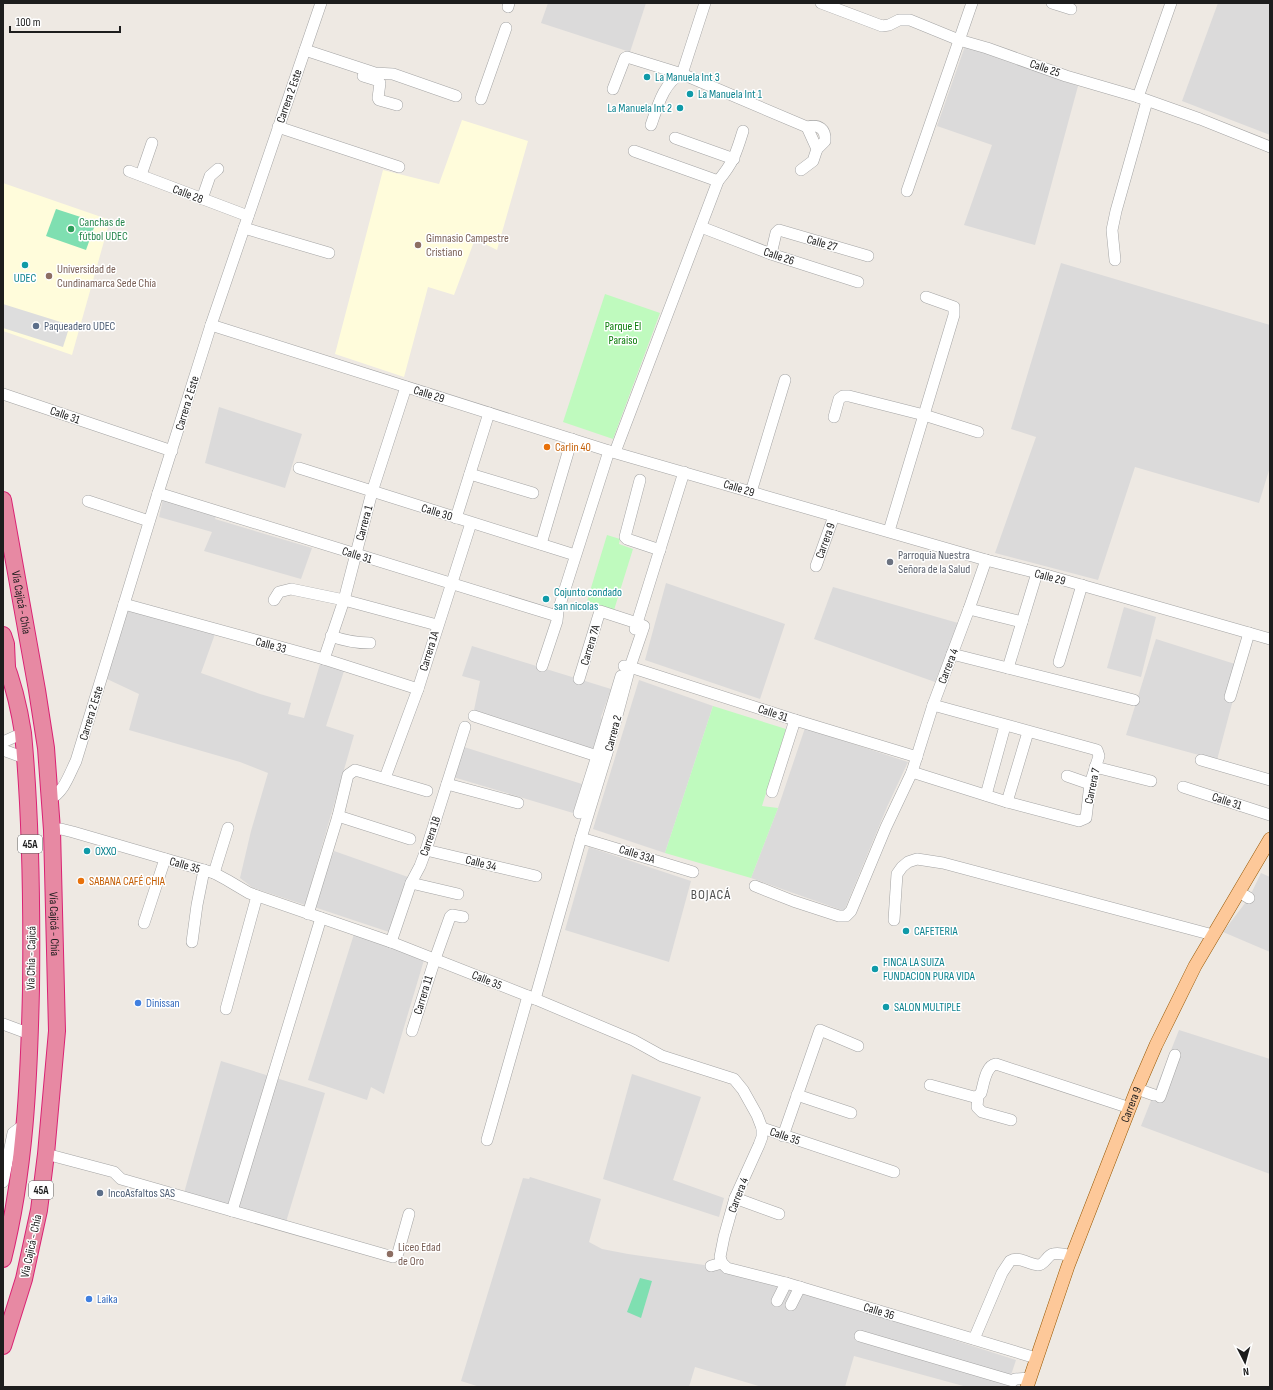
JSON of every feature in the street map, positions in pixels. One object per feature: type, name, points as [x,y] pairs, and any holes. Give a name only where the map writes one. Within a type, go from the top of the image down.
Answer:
[{"type":"highway","name":"Vía Cajicá - Chía","points":[[3,500],[46,748],[52,830],[57,1031],[46,1154],[38,1210],[24,1279],[3,1346]]},
{"type":"highway","points":[[3,554],[6,559],[14,603],[24,616]]},
{"type":"highway","name":"Vía Chía - Cajicá","points":[[3,635],[6,644],[5,662],[20,713],[23,733],[32,881],[30,1034],[25,1124],[18,1180],[3,1259]]},
{"type":"main road","name":"Carrera 9","points":[[1028,1382],[1072,1256],[1137,1089],[1165,1025],[1195,966],[1213,935],[1244,895],[1270,839]]},
{"type":"street","name":"Carrera 2 Este","points":[[50,799],[57,796],[76,761],[149,521],[211,325],[321,3]]},
{"type":"street","points":[[682,74],[705,3]]},
{"type":"street","name":"Calle 25","points":[[821,3],[882,26],[889,25],[899,20],[910,20],[958,40],[987,48],[1066,76],[1143,99],[1200,119],[1270,147]]},
{"type":"street","points":[[907,190],[972,3]]},
{"type":"street","points":[[1052,3],[1071,9]]},
{"type":"street","points":[[1115,260],[1112,230],[1116,211],[1143,99],[1171,3]]},
{"type":"street","points":[[481,99],[506,28]]},
{"type":"street","points":[[304,54],[375,73],[393,74],[456,96]]},
{"type":"street","points":[[304,54],[376,80],[380,84],[379,100],[397,105]]},
{"type":"street","points":[[613,89],[625,58],[627,57],[682,74],[807,127],[819,127],[824,130],[826,134],[825,141],[817,149],[813,161],[801,170]]},
{"type":"street","points":[[651,124],[663,93],[676,76],[682,74]]},
{"type":"street","points":[[278,127],[399,167]]},
{"type":"street","points":[[542,666],[557,620],[575,555],[612,451],[718,181],[730,167],[743,132]]},
{"type":"street","points":[[675,138],[734,159]]},
{"type":"street","points":[[141,176],[152,143]]},
{"type":"street","points":[[634,151],[718,181]]},
{"type":"street","points":[[202,199],[210,176],[218,169]]},
{"type":"street","name":"Calle 28","points":[[129,171],[248,216]]},
{"type":"street","name":"Calle 26","points":[[701,227],[771,254],[858,282]]},
{"type":"street","points":[[244,228],[329,253]]},
{"type":"street","name":"Calle 27","points":[[771,254],[777,231],[779,230],[868,256]]},
{"type":"street","points":[[889,531],[954,315],[954,307],[926,297]]},
{"type":"street","name":"Calle 29","points":[[211,325],[612,451],[986,560],[1082,585],[1270,639]]},
{"type":"street","points":[[751,492],[784,380]]},
{"type":"street","name":"Carrera 1","points":[[324,659],[344,600],[372,492],[406,387]]},
{"type":"street","name":"Calle 31","points":[[3,394],[172,451]]},
{"type":"street","points":[[834,417],[839,399],[842,396],[849,396],[924,415],[978,432]]},
{"type":"street","points":[[456,518],[489,413]]},
{"type":"street","points":[[541,544],[572,439]]},
{"type":"street","name":"Calle 30","points":[[299,468],[575,555]]},
{"type":"street","points":[[640,624],[660,550],[686,472]]},
{"type":"street","points":[[640,624],[654,592],[686,472]]},
{"type":"street","points":[[470,474],[533,493]]},
{"type":"street","points":[[640,480],[625,537],[660,550]]},
{"type":"street","name":"Calle 31","points":[[158,493],[557,616]]},
{"type":"street","points":[[88,501],[149,521]]},
{"type":"street","name":"Carrera 9","points":[[816,566],[834,516]]},
{"type":"street","name":"Carrera 1A","points":[[385,778],[418,689],[437,626],[472,523]]},
{"type":"street","name":"Carrera 4","points":[[755,886],[793,901],[839,916],[846,916],[851,910],[886,827],[912,772],[933,705],[986,560]]},
{"type":"street","points":[[1008,668],[1037,573]]},
{"type":"street","points":[[1059,662],[1082,585]]},
{"type":"street","points":[[274,600],[279,592],[291,589],[344,600],[437,626]]},
{"type":"street","name":"Calle 33","points":[[124,604],[324,659],[418,689]]},
{"type":"street","points":[[969,609],[1022,622]]},
{"type":"street","name":"Carrera 7A","points":[[580,679],[600,612],[640,624]]},
{"type":"street","name":"Carrera 2","points":[[487,1140],[581,838],[610,726],[640,624]]},
{"type":"street","points":[[1230,697],[1249,633]]},
{"type":"street","points":[[331,636],[347,642],[370,642]]},
{"type":"street","points":[[952,654],[1134,700]]},
{"type":"street","name":"Calle 31","points":[[627,667],[917,757]]},
{"type":"street","points":[[912,772],[1007,802],[1028,732],[933,705]]},
{"type":"street","points":[[474,716],[597,756]]},
{"type":"street","points":[[772,792],[796,720]]},
{"type":"street","points":[[579,813],[597,756],[610,726]]},
{"type":"street","points":[[986,795],[1005,726]]},
{"type":"street","name":"Carrera 1B","points":[[391,942],[411,883],[426,850],[465,727]]},
{"type":"street","name":"Carrera 7","points":[[1007,802],[1079,821],[1086,818],[1090,784],[1099,756],[1098,752],[1028,732]]},
{"type":"street","points":[[3,742],[23,733]]},
{"type":"street","points":[[3,750],[25,758]]},
{"type":"street","points":[[1201,760],[1270,780]]},
{"type":"street","points":[[1096,767],[1151,781]]},
{"type":"street","points":[[308,914],[338,816],[348,775],[355,770],[427,791]]},
{"type":"street","points":[[1067,776],[1090,784]]},
{"type":"street","points":[[448,784],[518,803]]},
{"type":"street","name":"Calle 31","points":[[1183,787],[1270,815]]},
{"type":"street","points":[[338,816],[410,839]]},
{"type":"street","points":[[192,942],[197,905],[228,828]]},
{"type":"street","name":"Calle 35","points":[[52,830],[61,829],[73,832],[209,872],[228,880],[249,893],[391,942],[532,998],[633,1040],[662,1056],[734,1079],[751,1102],[762,1128],[894,1172]]},
{"type":"street","name":"Calle 33A","points":[[581,838],[693,872]]},
{"type":"street","name":"Calle 34","points":[[426,850],[536,876]]},
{"type":"street","points":[[144,923],[165,859]]},
{"type":"street","points":[[894,920],[897,874],[908,862],[921,859],[950,865],[1213,935]]},
{"type":"street","points":[[411,883],[458,894]]},
{"type":"street","points":[[226,1009],[257,896]]},
{"type":"street","name":"Carrera 11","points":[[412,1031],[434,959],[451,915],[463,918]]},
{"type":"street","points":[[232,1211],[321,918]]},
{"type":"street","points":[[3,1024],[30,1034]]},
{"type":"street","points":[[783,1136],[820,1030],[858,1046]]},
{"type":"street","points":[[1137,1089],[1157,1096],[1175,1055]]},
{"type":"street","points":[[1011,1120],[982,1112],[977,1107],[978,1096],[981,1093],[988,1068],[991,1065],[996,1064],[1130,1108]]},
{"type":"street","points":[[930,1085],[974,1097],[978,1096]]},
{"type":"street","points":[[797,1094],[851,1113]]},
{"type":"street","points":[[3,1182],[13,1133],[25,1124]]},
{"type":"street","name":"Carrera 4","points":[[717,1265],[736,1198],[762,1137],[762,1128]]},
{"type":"street","points":[[46,1154],[114,1172],[121,1179],[393,1257],[398,1253],[409,1214]]},
{"type":"street","points":[[736,1198],[780,1214]]},
{"type":"street","points":[[974,1339],[1002,1273],[1010,1261],[1016,1259],[1038,1265],[1042,1264],[1051,1254],[1055,1253],[1072,1256]]},
{"type":"street","name":"Calle 36","points":[[717,1265],[800,1287],[1036,1358]]},
{"type":"street","points":[[777,1301],[786,1283]]},
{"type":"street","points":[[791,1305],[800,1287]]},
{"type":"street","points":[[860,1336],[1013,1384],[1015,1379],[1028,1382]]},
{"type":"shaded area","points":[[548,3],[646,3],[630,52],[541,23]]},
{"type":"shaded area","points":[[1218,3],[1270,3],[1270,135],[1182,101]]},
{"type":"shaded area","points":[[965,46],[1078,86],[1035,245],[964,225],[992,145],[937,126]]},
{"type":"shaded area","name":"Gimnasio Campestre Cristiano","points":[[462,120],[528,141],[497,250],[475,239],[454,295],[428,287],[404,377],[335,354],[383,170],[439,184]]},
{"type":"shaded area","name":"Universidad de Cundinamarca Sede Chía","points":[[3,183],[110,220],[72,355],[3,331]]},
{"type":"shaded area","points":[[1061,263],[1270,325],[1270,467],[1259,503],[1135,467],[1098,580],[995,553],[1036,437],[1011,429]]},
{"type":"shaded area","name":"Paqueadero UDEC","points":[[3,304],[70,325],[63,347],[3,328]]},
{"type":"shaded area","points":[[219,407],[302,434],[285,488],[205,463]]},
{"type":"shaded area","points":[[163,499],[217,515],[215,519],[312,548],[301,579],[204,551],[212,532],[159,517]]},
{"type":"shaded area","points":[[666,583],[785,624],[760,699],[645,660]]},
{"type":"shaded area","points":[[833,587],[958,623],[935,682],[814,639]]},
{"type":"shaded area","points":[[1124,607],[1156,617],[1141,677],[1107,668]]},
{"type":"shaded area","points":[[127,609],[215,634],[201,673],[260,694],[291,703],[288,714],[304,718],[320,664],[344,671],[326,726],[354,735],[305,905],[253,888],[240,878],[251,831],[268,773],[240,762],[129,730],[139,694],[107,679]]},
{"type":"shaded area","points":[[1156,639],[1235,664],[1233,700],[1217,760],[1126,735]]},
{"type":"shaded area","points":[[472,646],[611,689],[601,717],[603,722],[594,750],[474,710],[480,681],[462,676]]},
{"type":"shaded area","points":[[639,680],[713,706],[665,853],[593,829]]},
{"type":"shaded area","points":[[805,728],[908,762],[887,807],[844,911],[751,878],[778,808]]},
{"type":"shaded area","points":[[464,747],[582,784],[573,813],[453,777]]},
{"type":"shaded area","points":[[589,847],[691,881],[669,962],[565,930]]},
{"type":"shaded area","points":[[334,851],[408,877],[389,932],[314,907]]},
{"type":"shaded area","points":[[1261,873],[1270,877],[1270,952],[1223,932],[1249,898]]},
{"type":"shaded area","points":[[354,934],[424,960],[384,1094],[371,1087],[367,1100],[308,1080]]},
{"type":"shaded area","points":[[1179,1030],[1270,1059],[1270,1174],[1141,1126]]},
{"type":"shaded area","points":[[221,1061],[325,1093],[286,1222],[184,1193]]},
{"type":"shaded area","points":[[632,1074],[701,1097],[673,1180],[724,1198],[719,1217],[603,1179]]},
{"type":"shaded area","points":[[530,1177],[601,1199],[589,1242],[602,1249],[711,1266],[867,1312],[1016,1360],[1007,1387],[967,1387],[854,1356],[845,1387],[762,1387],[695,1367],[689,1387],[480,1387],[461,1381],[523,1178],[529,1179]]},
{"type":"green space","name":"Canchas de fútbol UDEC","points":[[56,209],[96,222],[86,250],[46,236]]},
{"type":"green space","name":"Parque El Paraiso","points":[[605,294],[660,313],[613,439],[563,422]]},
{"type":"green space","points":[[607,535],[620,539],[619,544],[633,549],[614,610],[587,601]]},
{"type":"green space","points":[[713,706],[786,729],[762,806],[778,808],[751,878],[665,853]]},
{"type":"green space","points":[[640,1278],[652,1281],[641,1318],[627,1312]]},
{"type":"place","name":"La Manuela Int 3","points":[[647,77]]},
{"type":"place","name":"La Manuela Int 1","points":[[690,94]]},
{"type":"place","name":"La Manuela Int 2","points":[[680,108]]},
{"type":"place","name":"Canchas de fútbol UDEC","points":[[71,229]]},
{"type":"place","name":"Gimnasio Campestre Cristiano","points":[[418,245]]},
{"type":"place","name":"UDEC","points":[[25,265]]},
{"type":"place","name":"Universidad de Cundinamarca Sede Chía","points":[[49,276]]},
{"type":"place","name":"Paqueadero UDEC","points":[[36,326]]},
{"type":"place","name":"Carlin 40","points":[[547,447]]},
{"type":"place","name":"Parroquia Nuestra Señora de la Salud","points":[[890,562]]},
{"type":"place","name":"Cojunto condado san nicolas","points":[[546,599]]},
{"type":"place","name":"OXXO","points":[[87,851]]},
{"type":"place","name":"SABANA CAFÉ CHIA","points":[[81,881]]},
{"type":"place","name":"CAFETERIA","points":[[906,931]]},
{"type":"place","name":"FINCA LA SUIZA FUNDACION PURA VIDA","points":[[875,969]]},
{"type":"place","name":"Dinissan","points":[[138,1003]]},
{"type":"place","name":"SALON MULTIPLE","points":[[886,1007]]},
{"type":"place","name":"IncoAsfaltos SAS","points":[[100,1193]]},
{"type":"place","name":"Liceo Edad de Oro","points":[[390,1254]]},
{"type":"place","name":"Laika","points":[[89,1299]]},
{"type":"district","name":"BOJACÁ","points":[[711,894]]}]
